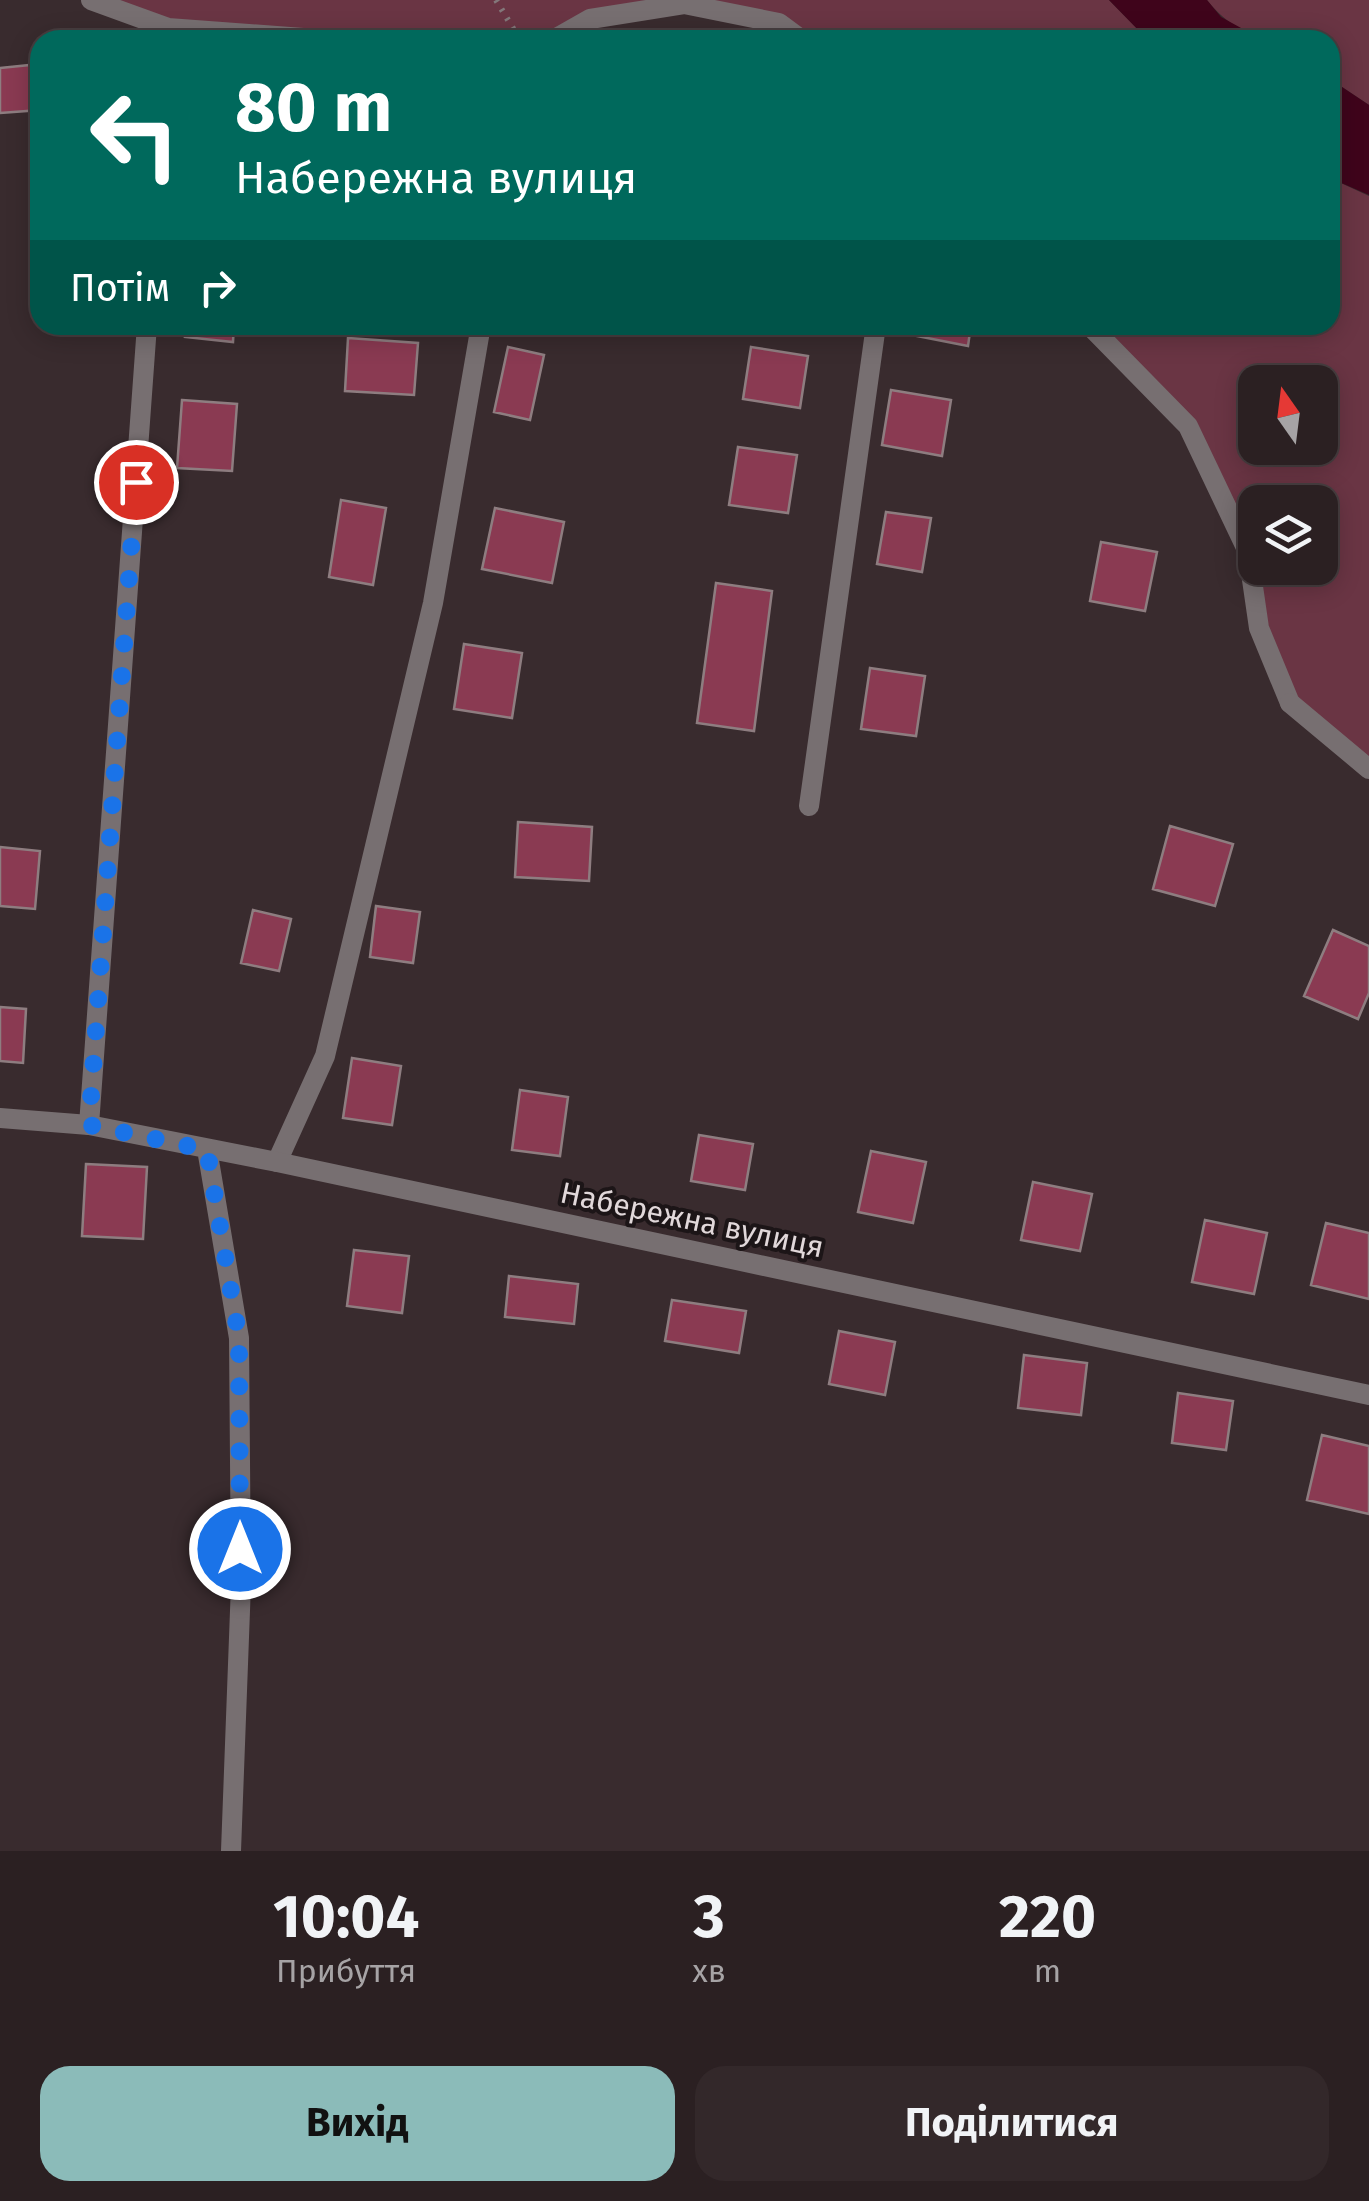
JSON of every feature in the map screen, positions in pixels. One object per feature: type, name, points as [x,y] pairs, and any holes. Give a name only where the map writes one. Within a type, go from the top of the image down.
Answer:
[{"type":"street","points":[[91,0],[158,30]]},
{"type":"street","points":[[571,30],[590,19],[684,4],[779,24],[788,30]]},
{"type":"street","points":[[89,1125],[146,335]]},
{"type":"street","points":[[277,1162],[325,1056],[433,603],[479,335]]},
{"type":"street","points":[[810,806],[875,335]]},
{"type":"street","points":[[1100,335],[1188,426],[1248,552],[1258,628],[1290,704],[1369,769]]},
{"type":"street","name":"Набережна вулиця","points":[[0,1118],[89,1125],[277,1162],[1369,1395]]},
{"type":"street","points":[[207,1150],[239,1338],[240,1584],[231,1851]]},
{"type":"path","points":[[496,0],[514,30]]},
{"type":"shaded area","points":[[91,0],[1109,0],[1138,30],[769,30],[684,4],[590,19],[571,30],[168,28]]},
{"type":"shaded area","points":[[1109,0],[1207,0],[1221,17],[1245,30],[1138,30]]},
{"type":"shaded area","points":[[1207,0],[1369,0],[1369,105],[1340,86],[1340,30],[1244,30],[1220,15]]},
{"type":"shaded area","points":[[1340,86],[1369,105],[1369,195],[1340,182]]},
{"type":"shaded area","points":[[1340,183],[1369,196],[1369,769],[1290,703],[1257,585],[1338,585],[1338,485],[1238,485],[1238,531],[1188,426],[1099,335],[1340,335]]},
{"type":"building","points":[[30,65],[30,111],[0,113],[0,68]]},
{"type":"building","points":[[185,335],[233,335],[233,342]]},
{"type":"building","points":[[917,335],[970,335],[968,346]]},
{"type":"building","points":[[348,338],[418,343],[414,395],[345,391]]},
{"type":"building","points":[[508,347],[544,355],[530,420],[494,412]]},
{"type":"building","points":[[751,347],[808,356],[800,408],[743,399]]},
{"type":"building","points":[[891,390],[951,400],[942,456],[882,445]]},
{"type":"building","points":[[182,400],[237,404],[232,471],[177,468]]},
{"type":"building","points":[[738,447],[797,455],[788,513],[729,505]]},
{"type":"building","points":[[341,500],[386,508],[373,585],[329,577]]},
{"type":"building","points":[[495,508],[564,522],[552,583],[482,569]]},
{"type":"building","points":[[886,512],[931,518],[922,572],[877,564]]},
{"type":"building","points":[[1101,542],[1157,552],[1145,611],[1090,601]]},
{"type":"building","points":[[716,583],[772,591],[754,731],[697,723]]},
{"type":"building","points":[[464,644],[522,653],[512,718],[454,709]]},
{"type":"building","points":[[870,668],[925,676],[916,736],[861,729]]},
{"type":"building","points":[[518,822],[592,827],[589,881],[515,877]]},
{"type":"building","points":[[1170,826],[1233,844],[1215,906],[1153,889]]},
{"type":"building","points":[[0,847],[40,851],[35,909],[0,906]]},
{"type":"building","points":[[376,906],[420,912],[413,963],[370,957]]},
{"type":"building","points":[[253,910],[291,919],[279,971],[241,963]]},
{"type":"building","points":[[1333,930],[1369,946],[1369,993],[1358,1019],[1304,996]]},
{"type":"building","points":[[0,1007],[26,1009],[23,1063],[0,1061]]},
{"type":"building","points":[[352,1058],[401,1066],[392,1125],[343,1118]]},
{"type":"building","points":[[520,1090],[568,1097],[560,1156],[512,1150]]},
{"type":"building","points":[[699,1135],[753,1144],[745,1190],[691,1181]]},
{"type":"building","points":[[871,1151],[926,1162],[913,1223],[858,1212]]},
{"type":"building","points":[[86,1164],[147,1167],[143,1239],[82,1236]]},
{"type":"building","points":[[1033,1182],[1092,1194],[1080,1251],[1021,1240]]},
{"type":"building","points":[[1205,1220],[1267,1233],[1254,1294],[1192,1282]]},
{"type":"building","points":[[1326,1223],[1369,1233],[1369,1299],[1311,1285]]},
{"type":"building","points":[[354,1250],[409,1256],[402,1313],[347,1306]]},
{"type":"building","points":[[509,1276],[578,1284],[574,1324],[505,1317]]},
{"type":"building","points":[[672,1300],[746,1311],[739,1353],[665,1341]]},
{"type":"building","points":[[839,1331],[895,1342],[885,1395],[829,1384]]},
{"type":"building","points":[[1024,1355],[1087,1363],[1081,1415],[1018,1408]]},
{"type":"building","points":[[1178,1393],[1233,1401],[1226,1450],[1172,1443]]},
{"type":"building","points":[[1322,1435],[1369,1446],[1369,1514],[1307,1500]]},
{"type":"route","points":[[136,482],[89,1125],[207,1150],[239,1338],[240,1549]]}]
